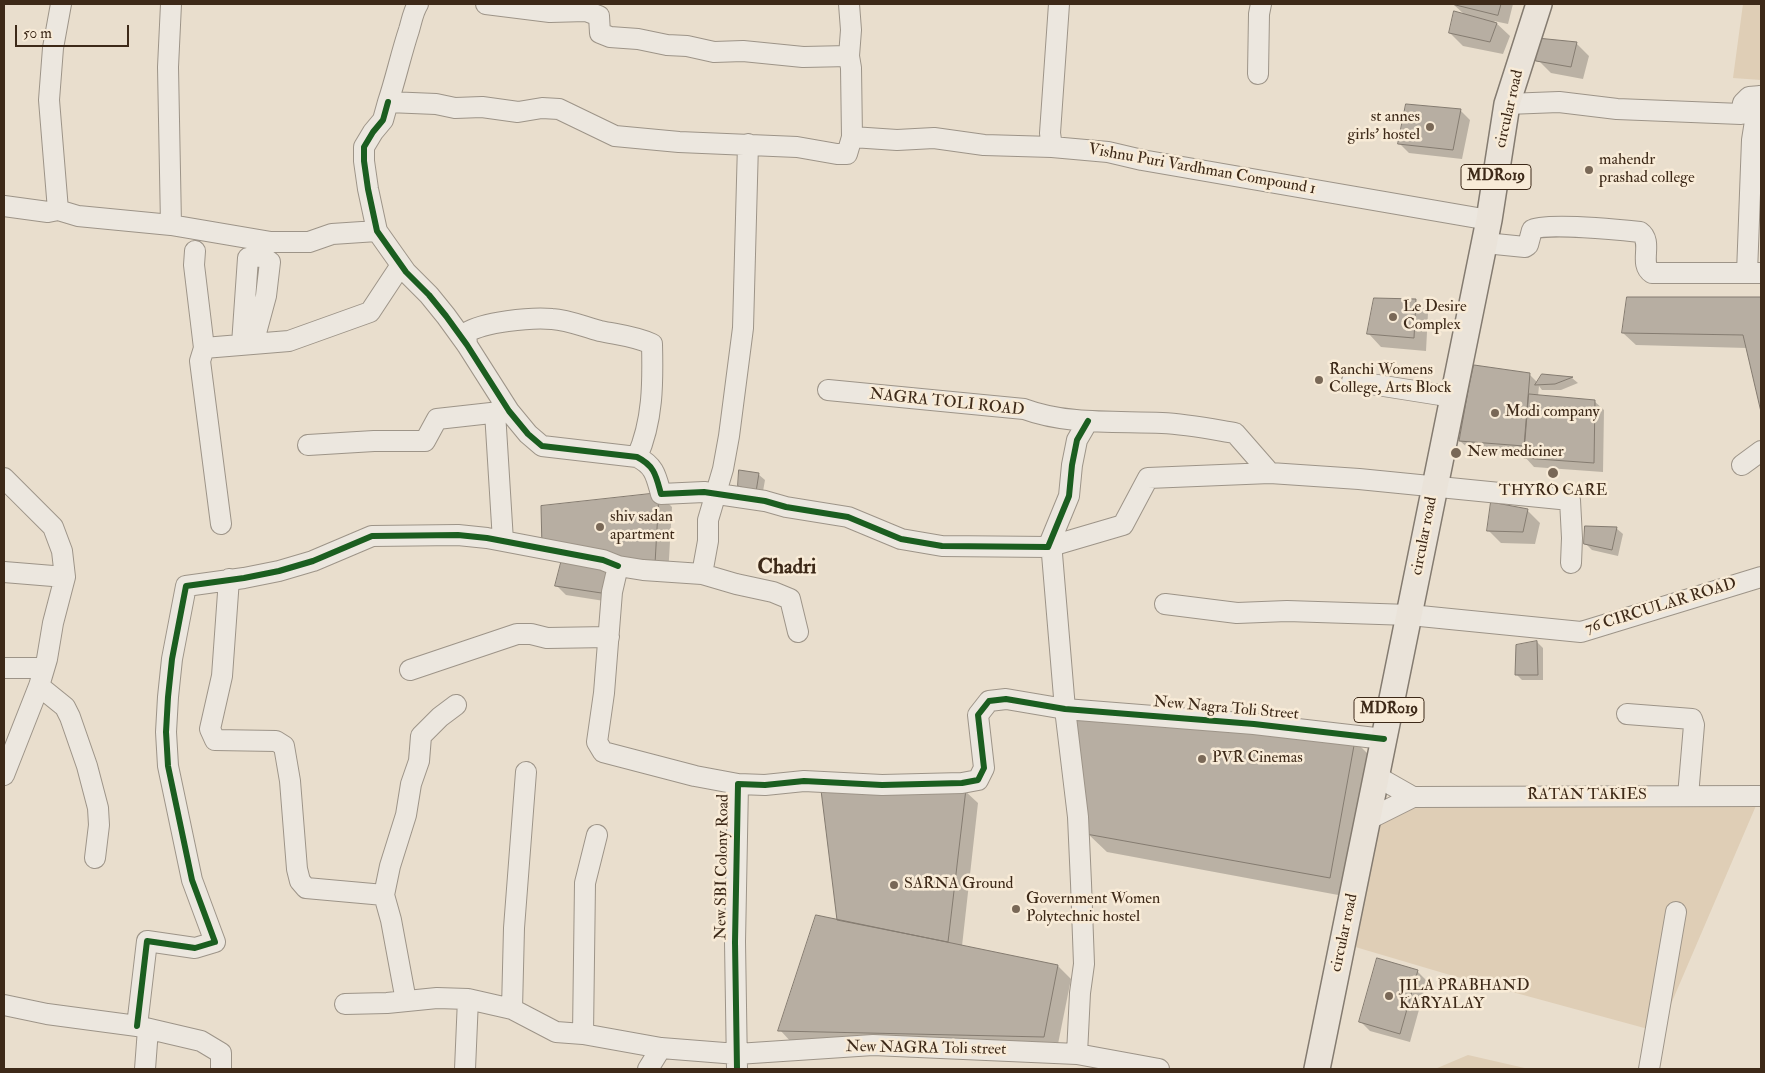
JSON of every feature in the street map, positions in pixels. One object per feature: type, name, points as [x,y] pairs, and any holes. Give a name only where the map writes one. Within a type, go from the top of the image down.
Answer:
[{"type":"main road","name":"circular road","points":[[1318,1069],[1487,231],[1508,104],[1539,4]]},
{"type":"street","points":[[58,210],[49,100],[53,48],[61,4]]},
{"type":"street","points":[[171,4],[168,67],[171,226]]},
{"type":"street","points":[[418,4],[403,46],[383,120],[364,147],[364,161],[377,231],[401,265],[434,302],[467,345],[502,412],[542,446],[638,457],[648,462],[655,473],[661,494],[685,492],[766,500],[786,506],[848,517],[901,539],[942,546],[1050,551],[1124,525],[1148,478],[1270,473],[1359,479],[1570,500],[1571,563]]},
{"type":"street","points":[[486,4],[550,12],[586,11],[599,16],[600,33],[610,37],[687,46],[714,52],[744,51],[802,56],[849,56]]},
{"type":"street","points":[[388,102],[436,104],[455,108],[482,107],[518,112],[542,108],[559,109],[615,136],[679,142],[797,147],[847,154],[852,137],[851,68],[849,56],[852,30],[849,4]]},
{"type":"street","points":[[1052,147],[1050,133],[1059,4]]},
{"type":"street","points":[[1258,74],[1259,14],[1261,4]]},
{"type":"street","points":[[1508,104],[1559,102],[1617,109],[1741,114],[1742,103],[1749,97],[1760,96],[1752,140],[1754,273]]},
{"type":"street","name":"Vishnu Puri Vardhman Compound 1","points":[[852,137],[897,140],[934,138],[984,145],[1052,147],[1108,152],[1487,231],[1525,247],[1528,245],[1532,230],[1538,227],[1640,232],[1646,239],[1646,265],[1647,269],[1652,273],[1754,273]]},
{"type":"street","points":[[702,574],[708,540],[708,520],[723,469],[728,444],[743,328],[748,144]]},
{"type":"street","points":[[4,206],[48,212],[58,210],[78,216],[171,226],[271,242],[309,242],[332,234],[377,231]]},
{"type":"street","points":[[195,252],[194,264],[204,348],[200,361],[221,524]]},
{"type":"street","points":[[204,348],[289,341],[370,312],[401,265]]},
{"type":"street","points":[[467,345],[466,333],[472,329],[507,322],[551,319],[573,322],[597,330],[637,337],[652,344],[652,401],[647,421],[646,438],[638,457]]},
{"type":"street","points":[[1352,381],[1453,397]]},
{"type":"street","name":"NAGRA TOLI ROAD","points":[[828,390],[1024,409],[1043,416],[1088,421],[1164,423],[1235,433],[1270,473]]},
{"type":"street","points":[[308,445],[374,440],[425,441],[436,419],[502,412]]},
{"type":"street","points":[[502,412],[502,541]]},
{"type":"street","points":[[1077,1054],[1078,1017],[1084,964],[1078,817],[1065,709],[1050,551],[1069,496],[1077,440],[1088,421]]},
{"type":"street","points":[[1742,465],[1761,451]]},
{"type":"street","points":[[4,478],[53,527],[62,551],[64,577],[42,677],[4,775]]},
{"type":"street","points":[[145,1069],[142,1027],[147,941],[195,948],[214,942],[192,880],[168,766],[166,732],[172,659],[186,586],[279,571],[312,561],[372,536],[458,535],[502,541],[603,560],[618,566],[643,570],[702,574],[773,592],[790,600],[798,632]]},
{"type":"street","points":[[618,566],[612,592],[597,742],[603,752],[695,776],[738,784]]},
{"type":"street","points":[[4,572],[64,577]]},
{"type":"street","name":"76 CIRCULAR ROAD","points":[[1165,604],[1236,613],[1287,611],[1410,614],[1581,632],[1761,577]]},
{"type":"street","points":[[229,579],[222,676],[210,729],[212,736],[215,740],[276,741],[284,746],[292,800],[297,869],[300,882],[306,888],[384,895]]},
{"type":"street","points":[[410,670],[517,634],[531,634],[547,638],[609,637]]},
{"type":"street","points":[[4,668],[42,677],[65,707],[70,717],[87,766],[98,816],[99,825],[94,858]]},
{"type":"street","name":"New Nagra Toli Street","points":[[962,783],[978,780],[984,768],[978,715],[989,701],[1006,699],[1065,709],[1254,724],[1384,739]]},
{"type":"street","points":[[406,1001],[391,920],[384,895],[390,866],[406,815],[419,761],[422,736],[440,717],[456,705]]},
{"type":"street","points":[[1627,714],[1692,719],[1694,726],[1688,796]]},
{"type":"street","points":[[512,1009],[515,919],[526,772]]},
{"type":"street","name":"RATAN TAKIES","points":[[1376,776],[1413,797]]},
{"type":"street","name":"New SBI Colony Road","points":[[737,1062],[735,942],[738,784],[765,785],[804,781],[882,785],[962,783]]},
{"type":"street","name":"RATAN TAKIES","points":[[1368,819],[1413,797],[1761,796]]},
{"type":"street","points":[[583,1034],[585,883],[597,835]]},
{"type":"street","points":[[1649,1069],[1676,912]]},
{"type":"street","name":"New NAGRA Toli street","points":[[345,1004],[437,998],[468,998],[512,1009],[556,1032],[583,1034],[737,1062],[873,1045],[1077,1054],[1159,1069]]},
{"type":"street","points":[[465,1069],[468,998]]},
{"type":"street","points":[[4,1005],[47,1014],[142,1027],[200,1041],[221,1053],[221,1069]]},
{"type":"street","points":[[648,1069],[661,1048]]},
{"type":"shaded area","points":[[1743,4],[1761,4],[1761,80],[1733,78]]},
{"type":"shaded area","points":[[1758,801],[1659,1032],[1352,946],[1371,822],[1409,804]]},
{"type":"shaded area","points":[[1468,1055],[1529,1069],[1435,1069]]},
{"type":"building","points":[[1452,4],[1501,4],[1498,15]]},
{"type":"building","points":[[1454,11],[1497,23],[1490,42],[1449,33]]},
{"type":"building","points":[[1537,38],[1577,42],[1571,67],[1536,61]]},
{"type":"building","name":"st annes girls' hostel","points":[[1406,104],[1461,109],[1453,150],[1398,144]]},
{"type":"building","points":[[1627,297],[1761,297],[1761,412],[1743,335],[1622,333]]},
{"type":"building","name":"Le Desire Complex","points":[[1374,298],[1416,299],[1414,338],[1367,334]]},
{"type":"building","name":"Modi company","points":[[1474,365],[1530,373],[1524,446],[1459,441]]},
{"type":"building","points":[[1542,374],[1573,377],[1555,384],[1535,385]]},
{"type":"building","points":[[1529,394],[1595,400],[1594,463],[1524,458]]},
{"type":"building","points":[[739,470],[759,473],[756,492],[738,486]]},
{"type":"building","name":"shiv sadan apartment","points":[[659,493],[655,564],[542,548],[541,506]]},
{"type":"building","points":[[1491,502],[1528,509],[1523,532],[1487,531]]},
{"type":"building","points":[[1585,526],[1617,527],[1612,550],[1584,544]]},
{"type":"building","points":[[562,559],[609,564],[608,594],[555,586]]},
{"type":"building","points":[[1537,641],[1538,675],[1515,675],[1516,645]]},
{"type":"building","points":[[1074,716],[1355,740],[1330,878],[1086,834]]},
{"type":"building","name":"SARNA Ground","points":[[966,789],[948,942],[837,920],[821,790]]},
{"type":"building","points":[[816,915],[1058,965],[1044,1037],[778,1031]]},
{"type":"building","name":"JILA PRABHAND KARYALAY","points":[[1377,958],[1418,970],[1400,1034],[1359,1022]]},
{"type":"cycle path","points":[[388,102],[383,120],[364,147],[368,189],[377,231],[406,272],[429,295],[446,316],[509,411],[528,434],[542,446],[637,457],[651,468],[661,494],[704,492],[765,501],[786,507],[848,517],[901,539],[942,546],[1048,547],[1069,496],[1077,440],[1088,421]]},
{"type":"cycle path","points":[[137,1026],[147,941],[195,948],[215,942],[192,880],[168,766],[166,732],[168,697],[172,659],[186,586],[279,571],[313,561],[372,536],[458,535],[487,538],[603,560],[618,566]]},
{"type":"cycle path","points":[[737,1069],[735,942],[738,784],[765,785],[804,781],[882,785],[962,783],[978,780],[984,768],[978,715],[989,701],[1006,699],[1065,709],[1254,724],[1384,739]]},
{"type":"place","name":"st annes girls' hostel","points":[[1430,127]]},
{"type":"place","name":"mahendr prashad college","points":[[1589,170]]},
{"type":"place","name":"Le Desire Complex","points":[[1393,317]]},
{"type":"place","name":"Ranchi Womens College, Arts Block","points":[[1319,380]]},
{"type":"place","name":"Modi company","points":[[1495,413]]},
{"type":"place","name":"New mediciner","points":[[1456,453]]},
{"type":"place","name":"THYRO CARE","points":[[1553,473]]},
{"type":"place","name":"shiv sadan apartment","points":[[600,527]]},
{"type":"place","name":"PVR Cinemas","points":[[1202,759]]},
{"type":"place","name":"SARNA Ground","points":[[894,885]]},
{"type":"place","name":"Government Women Polytechnic hostel","points":[[1016,909]]},
{"type":"place","name":"JILA PRABHAND KARYALAY","points":[[1389,996]]},
{"type":"district","name":"Chadri","points":[[787,568]]}]
